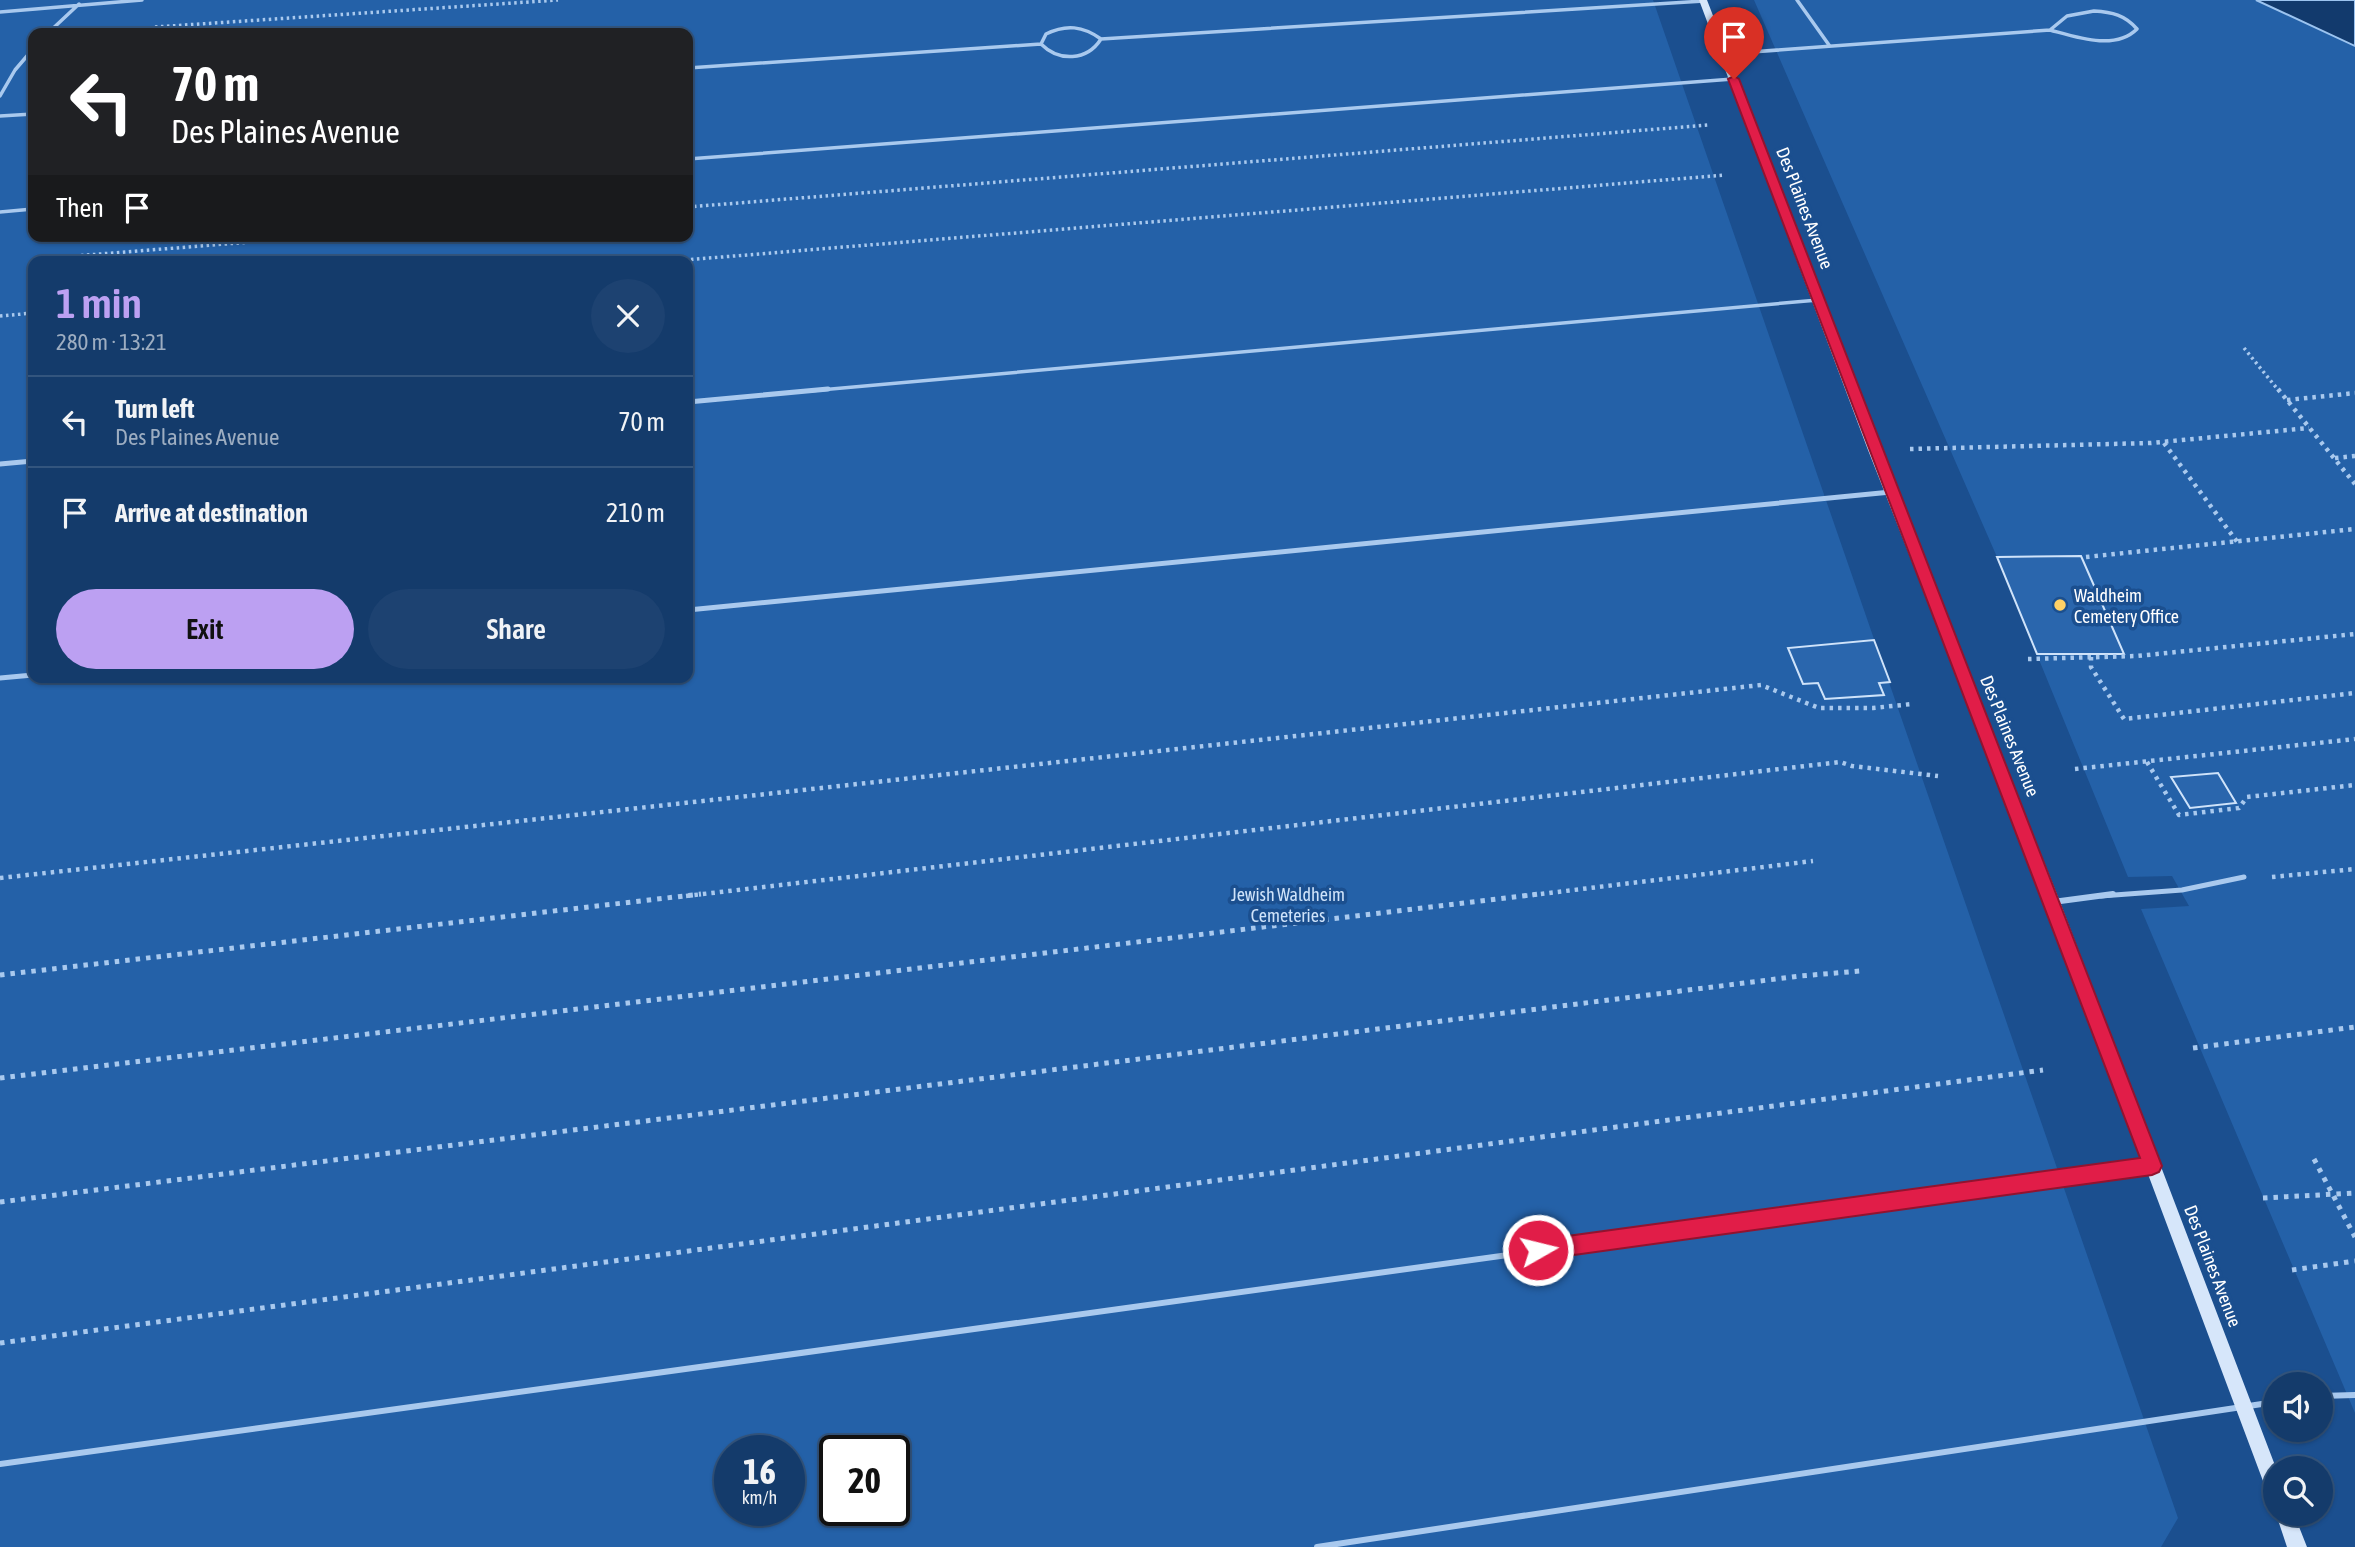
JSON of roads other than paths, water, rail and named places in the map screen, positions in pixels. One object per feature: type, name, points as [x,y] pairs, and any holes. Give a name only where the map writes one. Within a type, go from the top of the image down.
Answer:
[{"type":"main road","name":"Des Plaines Avenue","points":[[1704,0],[1874,450],[2053,902],[2263,1457]]},
{"type":"main road","points":[[2289,1526],[2297,1547]]},
{"type":"lane","points":[[0,12],[142,0]]},
{"type":"lane","points":[[1041,44],[1046,34],[1068,27],[1084,28],[1101,39],[1704,0]]},
{"type":"lane","points":[[1797,0],[1829,46]]},
{"type":"lane","points":[[54,28],[80,4]]},
{"type":"lane","points":[[1724,54],[2050,30],[2082,38],[2110,40],[2134,34],[2137,29],[2130,19],[2091,11],[2054,22],[2050,30]]},
{"type":"lane","points":[[693,68],[1041,44],[1057,55],[1077,56],[1096,49],[1101,39]]},
{"type":"lane","points":[[0,96],[15,70],[28,55]]},
{"type":"lane","points":[[693,159],[1734,79]]},
{"type":"lane","points":[[0,116],[28,114]]},
{"type":"lane","points":[[0,212],[28,209]]},
{"type":"lane","points":[[693,402],[1818,300]]},
{"type":"lane","points":[[0,464],[28,461]]},
{"type":"lane","points":[[693,610],[1891,492]]},
{"type":"lane","points":[[0,678],[28,675]]},
{"type":"lane","points":[[2053,902],[2127,892],[2182,890],[2244,877]]},
{"type":"lane","points":[[0,1464],[2152,1166]]},
{"type":"lane","points":[[2333,1396],[2355,1395]]},
{"type":"lane","points":[[1317,1547],[2263,1404]]},
{"type":"place","name":"Waldheim Cemetery Office","points":[[2060,605]]},
{"type":"park label","name":"Jewish Waldheim Cemeteries","points":[[1288,904]]}]
